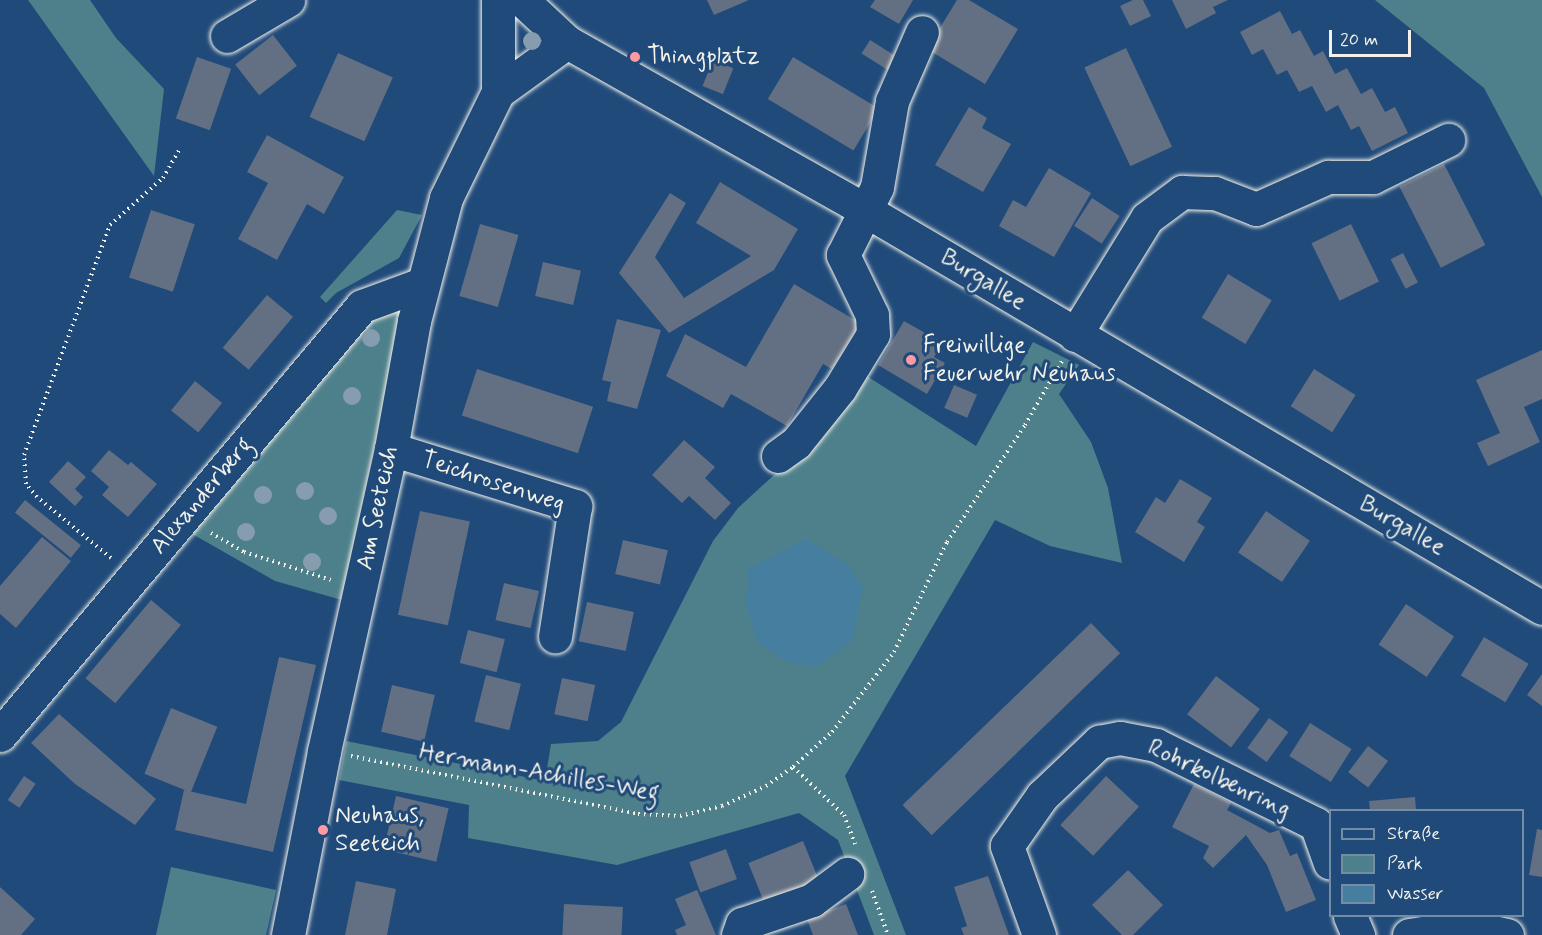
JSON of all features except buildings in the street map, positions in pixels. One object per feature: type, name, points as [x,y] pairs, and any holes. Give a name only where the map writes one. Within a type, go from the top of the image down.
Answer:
[{"type":"street","points":[[227,36],[288,0]]},
{"type":"street","name":"Am Seeteich","points":[[288,935],[324,751],[391,449],[422,284],[446,198],[498,92],[498,0]]},
{"type":"street","name":"Burgallee","points":[[522,0],[567,42],[865,210],[1542,608]]},
{"type":"street","points":[[778,456],[796,442],[840,388],[873,334],[872,315],[843,255],[882,172],[896,88],[922,32]]},
{"type":"street","name":"Am Seeteich","points":[[498,92],[567,42]]},
{"type":"street","points":[[1075,335],[1147,218],[1165,202],[1182,192],[1200,191],[1256,209],[1328,177],[1373,177],[1448,141]]},
{"type":"street","name":"Alexanderberg","points":[[0,735],[362,306],[422,284]]},
{"type":"street","name":"Teichrosenweg","points":[[391,449],[575,506],[555,636]]},
{"type":"street","name":"Rohrkolbenring","points":[[1039,935],[1007,846],[1042,796],[1099,742],[1120,738],[1155,745],[1316,824],[1329,860]]},
{"type":"street","points":[[738,935],[742,924],[812,900],[847,874]]},
{"type":"street","points":[[1351,917],[1358,935]]},
{"type":"street","points":[[1409,935],[1467,926],[1507,935]]},
{"type":"path","points":[[134,576],[37,497],[26,484],[22,469],[24,455],[110,225],[163,178],[179,150]]},
{"type":"path","name":"Hermann-Achilles-Weg","points":[[324,751],[638,814],[680,816],[722,806],[766,786],[832,732],[894,652],[947,542],[1024,425],[1075,335]]},
{"type":"path","points":[[207,530],[243,552],[295,571],[360,588]]},
{"type":"green space","points":[[28,0],[90,0],[116,38],[164,89],[154,176]]},
{"type":"green space","points":[[1375,0],[1542,0],[1542,197],[1484,88]]},
{"type":"green space","points":[[397,210],[422,215],[399,258],[336,293],[326,303],[320,297]]},
{"type":"green space","points":[[377,307],[403,309],[342,600],[275,581],[187,531]]},
{"type":"green space","points":[[1033,342],[1079,365],[1059,394],[1091,442],[1108,488],[1122,563],[1050,546],[995,520],[845,776],[906,935],[874,935],[838,840],[799,813],[617,865],[468,838],[469,805],[339,780],[346,741],[545,781],[551,744],[598,741],[621,722],[713,541],[738,508],[824,429],[859,371],[976,446]]},
{"type":"green space","points":[[171,867],[276,890],[266,935],[156,935]]},
{"type":"water","points":[[806,539],[846,563],[863,587],[853,640],[816,667],[785,661],[757,642],[746,603],[748,569]]},
{"type":"place","name":"Thingplatz","points":[[635,57]]},
{"type":"place","name":"Freiwillige Feuerwehr Neuhaus","points":[[911,360]]},
{"type":"place","name":"Neuhaus, Seeteich","points":[[323,830]]}]
